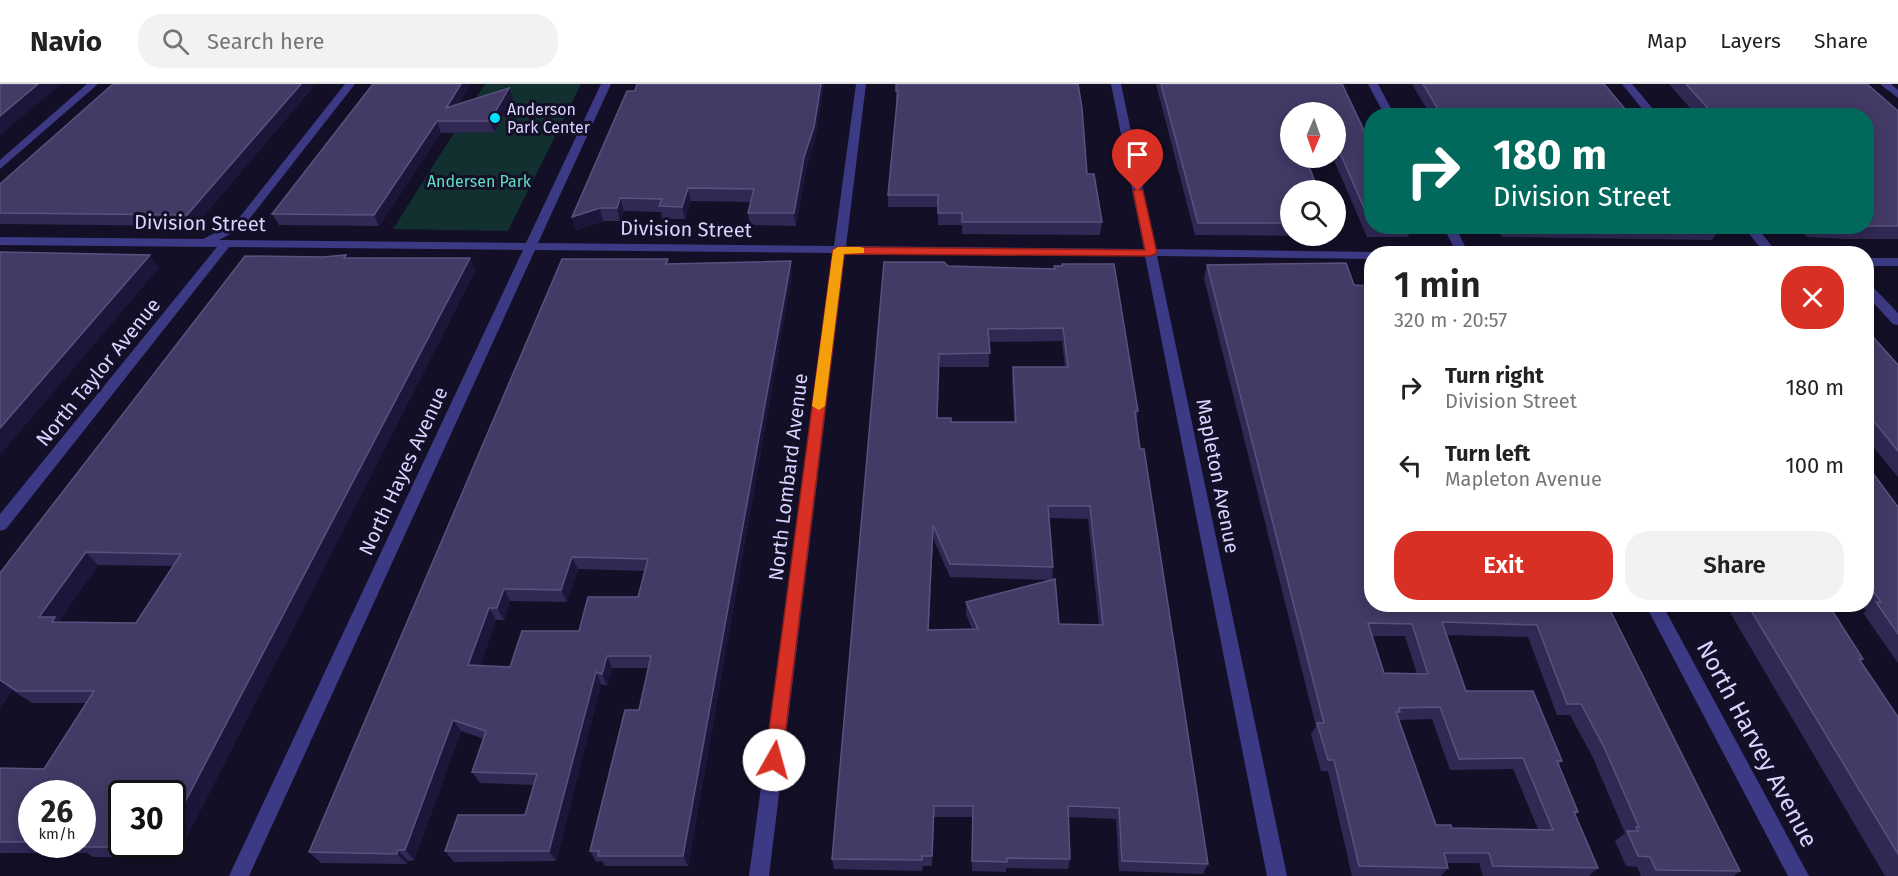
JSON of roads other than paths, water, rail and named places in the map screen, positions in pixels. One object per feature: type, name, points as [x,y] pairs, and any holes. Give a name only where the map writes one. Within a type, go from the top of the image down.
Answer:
[{"type":"street","points":[[0,166],[93,84]]},
{"type":"street","points":[[200,243],[224,234],[238,225],[350,84]]},
{"type":"street","name":"North Hayes Avenue","points":[[239,876],[606,84]]},
{"type":"street","name":"North Lombard Avenue","points":[[759,876],[861,84]]},
{"type":"street","name":"Mapleton Avenue","points":[[1116,84],[1277,876]]},
{"type":"street","points":[[1373,84],[1386,108]]},
{"type":"street","points":[[1627,84],[1647,108]]},
{"type":"street","points":[[1885,84],[1898,95]]},
{"type":"street","points":[[1756,234],[1765,246]]},
{"type":"street","name":"Division Street","points":[[0,241],[1364,255]]},
{"type":"street","name":"North Taylor Avenue","points":[[0,525],[226,243]]},
{"type":"street","points":[[1874,262],[1898,262]]},
{"type":"street","points":[[1874,296],[1898,321]]},
{"type":"street","name":"North Harvey Avenue","points":[[1657,612],[1799,876]]},
{"type":"place","name":"Anderson Park Center","points":[[495,118]]},
{"type":"park label","name":"Andersen Park","points":[[479,181]]}]
